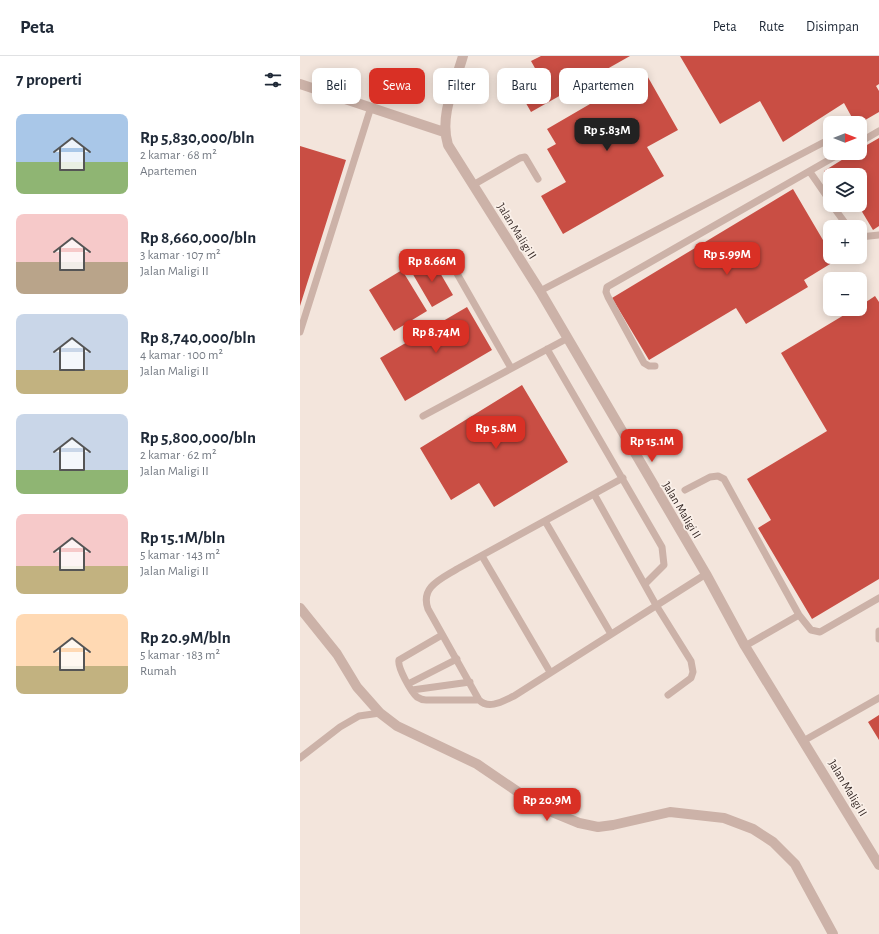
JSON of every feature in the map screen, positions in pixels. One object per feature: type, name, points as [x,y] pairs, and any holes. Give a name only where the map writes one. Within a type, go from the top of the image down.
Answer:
[{"type":"street","name":"Jalan Maligi II","points":[[463,56],[445,118],[444,132],[448,145],[540,291],[706,574],[745,646],[804,740],[879,865]]},
{"type":"street","points":[[300,84],[444,132]]},
{"type":"street","points":[[300,608],[337,654],[357,687],[380,713],[397,726],[477,764],[540,807],[579,824],[598,827],[606,826],[670,812],[724,818],[754,829],[773,842],[795,864],[833,934]]},
{"type":"lane","points":[[300,332],[371,107]]},
{"type":"lane","points":[[867,138],[879,131]]},
{"type":"lane","points":[[540,291],[823,143]]},
{"type":"lane","points":[[473,185],[520,158],[525,157],[538,179]]},
{"type":"lane","points":[[655,366],[649,366],[644,363],[608,298],[606,292],[607,287],[830,160]]},
{"type":"lane","points":[[810,172],[823,191]]},
{"type":"lane","points":[[867,236],[879,235]]},
{"type":"lane","points":[[447,256],[511,368]]},
{"type":"lane","points":[[423,416],[568,338]]},
{"type":"lane","points":[[548,348],[662,547],[665,557],[664,565],[644,584]]},
{"type":"lane","points":[[685,490],[710,477],[718,476],[724,479],[799,616],[811,630],[820,632],[879,598]]},
{"type":"lane","points":[[623,478],[438,580],[426,592],[426,603],[428,609],[479,700],[486,705],[500,702],[514,696],[656,604],[706,574]]},
{"type":"lane","points":[[594,494],[644,584],[691,661],[691,678],[668,695]]},
{"type":"lane","points":[[545,521],[611,634]]},
{"type":"lane","points":[[482,556],[550,672]]},
{"type":"lane","points":[[745,646],[799,616]]},
{"type":"lane","points":[[879,630],[879,639]]},
{"type":"lane","points":[[442,635],[399,660],[400,668],[410,687],[418,698],[426,700],[479,700]]},
{"type":"lane","points":[[410,687],[457,659]]},
{"type":"lane","points":[[410,687],[470,682]]},
{"type":"lane","points":[[804,740],[879,698]]},
{"type":"lane","points":[[300,758],[340,727],[360,716],[380,713]]},
{"type":"building","points":[[541,56],[630,56],[609,68],[559,68],[559,96],[551,101],[551,68],[535,68],[531,61]]},
{"type":"building","points":[[680,56],[879,56],[879,84],[876,86],[879,91],[879,112],[867,119],[867,116],[851,116],[844,103],[783,142],[760,101],[720,124]]},
{"type":"building","points":[[648,77],[678,130],[647,147],[664,176],[563,234],[541,196],[566,182],[547,149],[556,144],[547,129],[590,104],[648,104]]},
{"type":"building","points":[[526,104],[545,104],[531,112]]},
{"type":"building","points":[[879,138],[879,226],[873,230],[862,212],[867,212],[867,168],[829,168],[842,160],[867,160],[867,145]]},
{"type":"building","points":[[300,146],[346,160],[300,306]]},
{"type":"building","points":[[793,189],[823,240],[823,264],[830,264],[804,280],[808,287],[746,324],[736,308],[649,360],[612,298]]},
{"type":"building","points":[[432,259],[453,295],[432,307],[411,271]]},
{"type":"building","points":[[402,270],[427,311],[394,331],[369,290]]},
{"type":"building","points":[[875,296],[879,302],[879,579],[812,619],[758,528],[771,520],[747,479],[827,431],[781,353],[842,316],[867,316],[867,301]]},
{"type":"building","points":[[467,307],[492,350],[405,401],[380,358]]},
{"type":"building","points":[[522,385],[568,462],[494,507],[479,483],[451,500],[420,448]]},
{"type":"building","points":[[879,715],[879,740],[868,722]]}]
